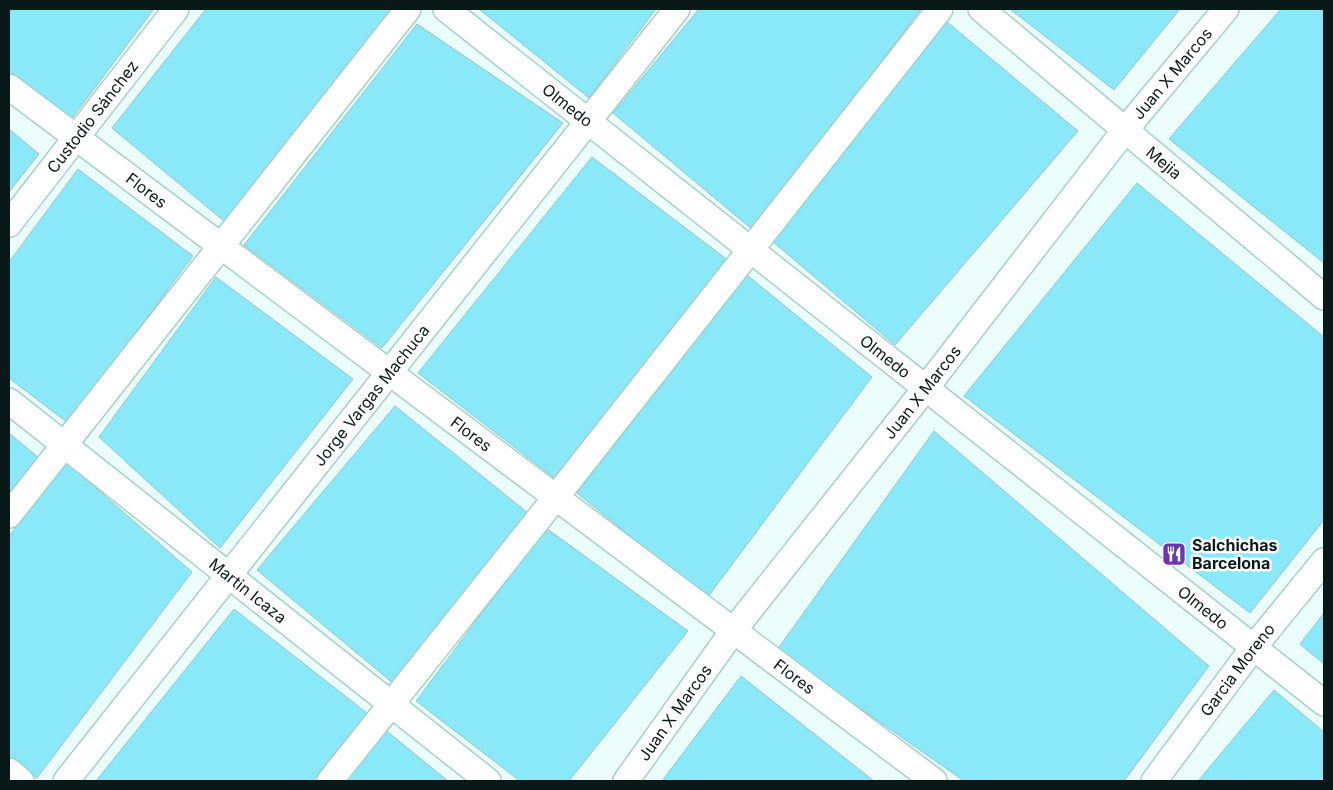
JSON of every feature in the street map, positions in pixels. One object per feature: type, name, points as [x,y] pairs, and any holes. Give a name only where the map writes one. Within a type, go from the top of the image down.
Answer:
[{"type":"street","name":"Custodio Sánchez","points":[[9,224],[176,9]]},
{"type":"street","points":[[9,516],[408,9]]},
{"type":"street","name":"Olmedo","points":[[446,9],[1324,703]]},
{"type":"street","name":"Jorge Vargas Machuca","points":[[66,781],[677,9]]},
{"type":"street","points":[[330,781],[556,498],[940,9]]},
{"type":"street","name":"Mejia","points":[[981,9],[1324,297]]},
{"type":"street","name":"Juan X Marcos","points":[[626,781],[733,631],[925,389],[1125,130],[1226,9]]},
{"type":"street","name":"Flores","points":[[9,86],[934,781]]},
{"type":"street","name":"Martin Icaza","points":[[9,401],[488,781]]},
{"type":"street","name":"Garcia Moreno","points":[[1154,781],[1253,648],[1324,561]]},
{"type":"street","points":[[9,771],[21,781]]},
{"type":"building","points":[[9,9],[154,9],[70,121],[9,76]]},
{"type":"building","points":[[206,9],[394,9],[224,221],[112,128]]},
{"type":"building","points":[[479,9],[656,9],[589,98]]},
{"type":"building","points":[[699,9],[921,9],[753,230],[613,113]]},
{"type":"building","points":[[1010,9],[1180,9],[1114,90]]},
{"type":"building","points":[[1281,9],[1324,9],[1324,263],[1169,139]]},
{"type":"building","points":[[946,21],[1078,131],[895,345],[772,241]]},
{"type":"building","points":[[417,24],[563,123],[382,348],[244,245]]},
{"type":"building","points":[[9,129],[39,154],[9,192]]},
{"type":"building","points":[[592,157],[729,261],[557,480],[418,373]]},
{"type":"building","points":[[78,169],[193,256],[68,423],[9,378],[9,262]]},
{"type":"building","points":[[1137,183],[1324,337],[1324,520],[1250,613],[964,396]]},
{"type":"building","points":[[747,275],[872,377],[707,598],[577,493]]},
{"type":"building","points":[[216,277],[353,379],[220,548],[99,437]]},
{"type":"building","points":[[395,406],[528,513],[394,684],[257,570]]},
{"type":"building","points":[[934,431],[1209,666],[1124,781],[964,781],[777,650]]},
{"type":"building","points":[[9,433],[39,458],[9,497]]},
{"type":"building","points":[[65,461],[192,572],[37,778],[9,756],[9,536]]},
{"type":"building","points":[[546,528],[688,631],[569,781],[520,781],[416,701]]},
{"type":"building","points":[[234,609],[367,713],[313,781],[96,781]]},
{"type":"building","points":[[1324,613],[1324,664],[1300,644]]},
{"type":"building","points":[[741,676],[874,781],[662,781]]},
{"type":"building","points":[[1274,690],[1324,732],[1324,781],[1198,781]]},
{"type":"building","points":[[383,728],[448,781],[342,781]]},
{"type":"place","name":"Salchichas Barcelona","points":[[1174,554]]}]
